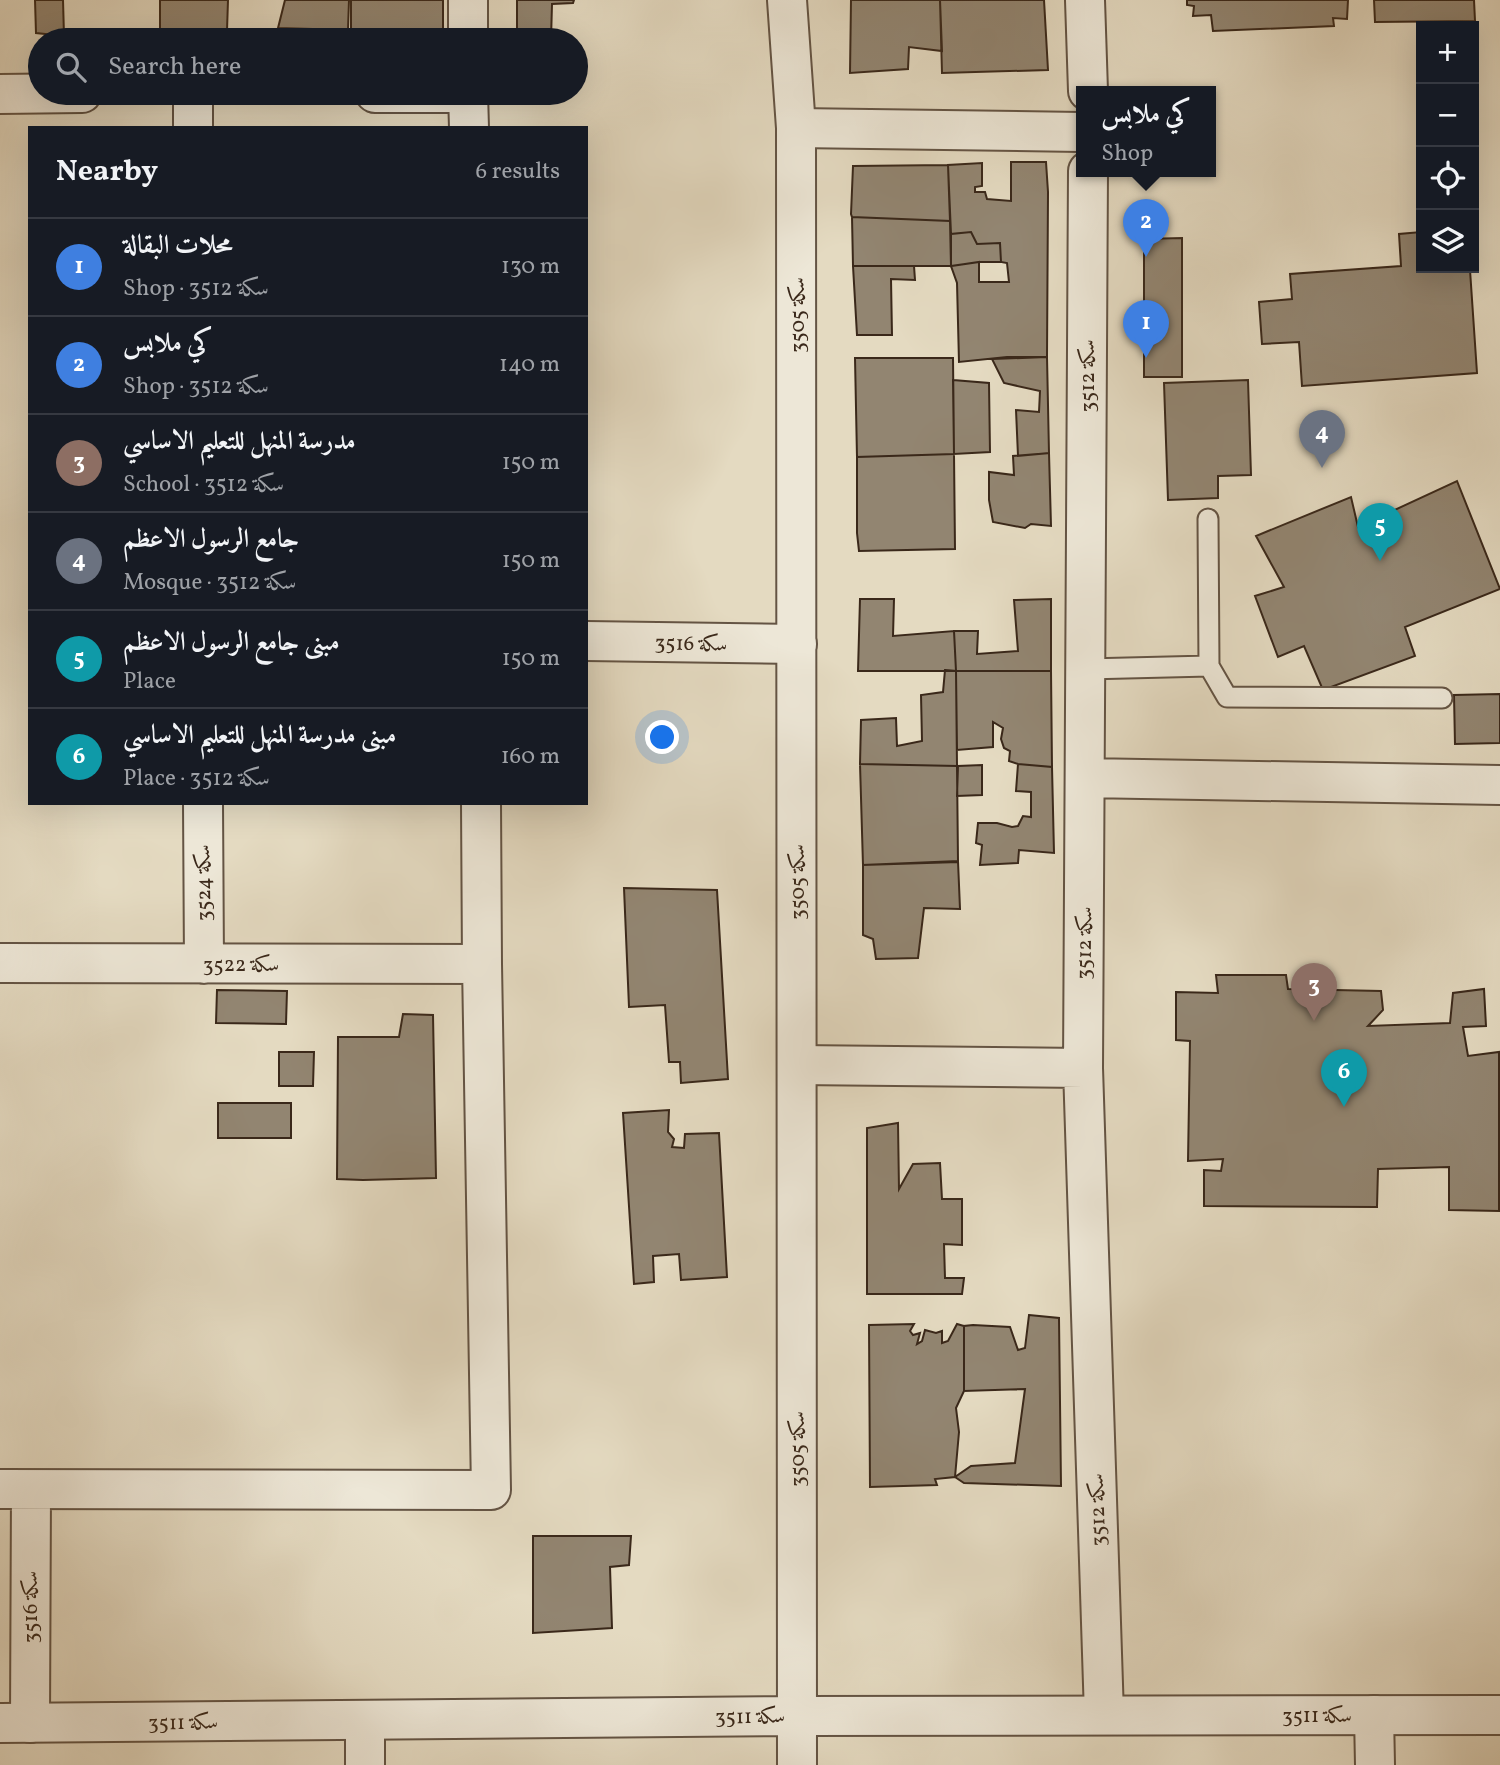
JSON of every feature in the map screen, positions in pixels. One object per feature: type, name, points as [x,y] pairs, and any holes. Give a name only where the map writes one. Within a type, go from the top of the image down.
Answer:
[{"type":"street","points":[[468,0],[468,28]]},
{"type":"street","name":"سكة 3505","points":[[787,0],[796,128],[797,1765]]},
{"type":"street","points":[[1085,0],[1088,86]]},
{"type":"street","points":[[0,94],[28,94]]},
{"type":"street","points":[[193,105],[193,126]]},
{"type":"street","points":[[468,105],[469,126]]},
{"type":"street","points":[[796,128],[1076,132]]},
{"type":"street","name":"سكة 3512","points":[[1088,177],[1083,1068],[1104,1715]]},
{"type":"street","name":"سكة 3516","points":[[588,641],[797,644]]},
{"type":"street","points":[[1086,778],[1500,785]]},
{"type":"street","name":"سكة 3524","points":[[202,805],[204,964]]},
{"type":"street","points":[[16,1490],[491,1490],[481,805]]},
{"type":"street","name":"سكة 3522","points":[[0,963],[482,964]]},
{"type":"street","points":[[797,1065],[1083,1068]]},
{"type":"street","name":"سكة 3516","points":[[15,1723],[16,1490]]},
{"type":"street","points":[[1374,1715],[1375,1765]]},
{"type":"street","name":"سكة 3511","points":[[15,1723],[797,1716],[1500,1715]]},
{"type":"street","points":[[365,1720],[365,1765]]},
{"type":"lane","points":[[1208,519],[1209,666],[1227,697],[1443,698]]},
{"type":"lane","points":[[1086,670],[1209,666]]},
{"type":"building","points":[[35,0],[63,0],[64,28],[36,28]]},
{"type":"building","points":[[160,0],[228,0],[227,28],[160,28]]},
{"type":"building","points":[[285,0],[349,0],[348,28],[278,28]]},
{"type":"building","points":[[351,0],[443,0],[443,28],[351,28]]},
{"type":"building","points":[[517,0],[574,0],[573,3],[552,4],[551,28],[517,28]]},
{"type":"building","points":[[851,0],[940,0],[942,51],[909,47],[908,69],[850,73]]},
{"type":"building","points":[[940,0],[1044,0],[1048,70],[942,73]]},
{"type":"building","points":[[1187,0],[1348,0],[1347,19],[1333,18],[1334,26],[1213,31],[1211,15],[1193,16],[1194,6],[1187,5]]},
{"type":"building","points":[[1374,0],[1474,0],[1475,21],[1375,22]]},
{"type":"building","points":[[1011,162],[1046,162],[1047,357],[1007,357],[959,362],[957,283],[951,266],[979,262],[979,282],[1009,282],[1007,263],[1001,262],[1000,243],[977,244],[971,232],[951,234],[948,165],[982,163],[982,186],[975,187],[975,192],[985,192],[987,199],[1011,201]]},
{"type":"building","points":[[948,165],[950,221],[852,217],[853,166]]},
{"type":"building","points":[[852,217],[950,221],[951,266],[853,266]]},
{"type":"building","points":[[971,232],[977,244],[1000,243],[1001,262],[951,266],[951,234]]},
{"type":"building","points":[[1416,232],[1416,273],[1470,273],[1477,373],[1302,386],[1299,342],[1262,344],[1259,302],[1292,299],[1290,274],[1401,266],[1399,234]]},
{"type":"building","points":[[1182,238],[1182,377],[1144,377],[1144,239]]},
{"type":"building","points":[[853,266],[914,266],[915,280],[891,279],[892,335],[857,335]]},
{"type":"building","points":[[1047,357],[1049,453],[1018,456],[1016,410],[1039,412],[1040,391],[1004,383],[992,359]]},
{"type":"building","points":[[855,358],[953,358],[954,454],[857,457]]},
{"type":"building","points":[[953,380],[989,383],[990,452],[954,454]]},
{"type":"building","points":[[1248,380],[1251,475],[1218,476],[1218,498],[1168,500],[1164,383]]},
{"type":"building","points":[[1049,453],[1051,526],[1031,524],[1025,528],[993,522],[989,500],[989,472],[1014,475],[1013,456]]},
{"type":"building","points":[[954,454],[955,549],[859,551],[857,457]]},
{"type":"building","points":[[1457,481],[1500,589],[1405,627],[1415,656],[1323,690],[1304,646],[1278,657],[1255,596],[1284,587],[1256,536],[1351,497],[1358,527]]},
{"type":"building","points":[[860,599],[894,599],[893,636],[954,631],[956,671],[858,671]]},
{"type":"building","points":[[1051,599],[1051,671],[956,671],[954,631],[978,631],[977,654],[1018,651],[1014,600]]},
{"type":"building","points":[[945,670],[956,671],[957,766],[860,764],[861,720],[896,718],[897,746],[922,741],[921,695],[943,692]]},
{"type":"building","points":[[956,671],[1051,671],[1052,767],[1009,761],[1010,751],[1004,748],[1001,739],[1003,728],[993,722],[993,747],[957,750]]},
{"type":"building","points":[[1500,694],[1500,743],[1455,744],[1454,695]]},
{"type":"building","points":[[860,764],[957,766],[958,862],[863,865]]},
{"type":"building","points":[[1018,764],[1052,767],[1054,853],[1019,850],[1018,863],[980,865],[982,845],[976,843],[978,823],[997,823],[1012,827],[1018,826],[1023,816],[1031,817],[1031,792],[1016,791]]},
{"type":"building","points":[[982,765],[982,795],[957,796],[958,766]]},
{"type":"building","points":[[958,861],[960,909],[924,908],[918,958],[876,959],[873,939],[863,935],[863,865]]},
{"type":"building","points":[[624,888],[717,890],[728,1079],[681,1083],[680,1062],[669,1062],[665,1005],[629,1007]]},
{"type":"building","points":[[1216,975],[1286,975],[1288,989],[1381,991],[1383,1010],[1368,1026],[1450,1023],[1453,993],[1484,989],[1486,1026],[1463,1027],[1468,1056],[1499,1052],[1499,1211],[1449,1210],[1449,1167],[1378,1169],[1377,1207],[1204,1206],[1204,1170],[1221,1171],[1223,1159],[1188,1161],[1190,1041],[1176,1040],[1176,992],[1218,993]]},
{"type":"building","points":[[217,990],[287,991],[286,1024],[216,1023]]},
{"type":"building","points":[[403,1014],[433,1015],[436,1178],[337,1179],[338,1037],[399,1037]]},
{"type":"building","points":[[279,1052],[314,1052],[313,1086],[279,1086]]},
{"type":"building","points":[[218,1103],[291,1103],[291,1138],[218,1138]]},
{"type":"building","points":[[669,1110],[668,1132],[674,1139],[672,1147],[684,1148],[685,1134],[719,1133],[727,1277],[681,1280],[679,1254],[653,1256],[654,1282],[634,1284],[623,1113]]},
{"type":"building","points":[[898,1123],[899,1189],[913,1164],[940,1163],[942,1199],[962,1199],[962,1245],[944,1244],[945,1278],[964,1278],[962,1294],[867,1294],[867,1128]]},
{"type":"building","points":[[1029,1315],[1059,1318],[1061,1486],[964,1483],[955,1477],[971,1466],[1015,1463],[1025,1389],[964,1391],[964,1326],[1010,1327],[1018,1350],[1025,1348]]},
{"type":"building","points":[[914,1324],[910,1331],[913,1335],[920,1333],[917,1344],[922,1341],[925,1330],[936,1333],[942,1331],[942,1343],[948,1341],[957,1324],[964,1326],[964,1391],[956,1408],[959,1432],[955,1477],[935,1479],[937,1485],[870,1487],[869,1325]]},
{"type":"building","points":[[533,1536],[631,1536],[629,1565],[610,1567],[612,1628],[533,1633]]},
{"type":"place","name":"كي ملابس","points":[[1146,257]]},
{"type":"place","name":"محلات البقالة","points":[[1146,358]]},
{"type":"place","name":"جامع الرسول الاعظم","points":[[1322,468]]},
{"type":"place","name":"مبنى جامع الرسول الاعظم","points":[[1380,561]]},
{"type":"place","name":"مدرسة المنهل للتعليم الاساسي","points":[[1314,1021]]},
{"type":"place","name":"مبنى مدرسة المنهل للتعليم الاساسي","points":[[1344,1107]]}]
